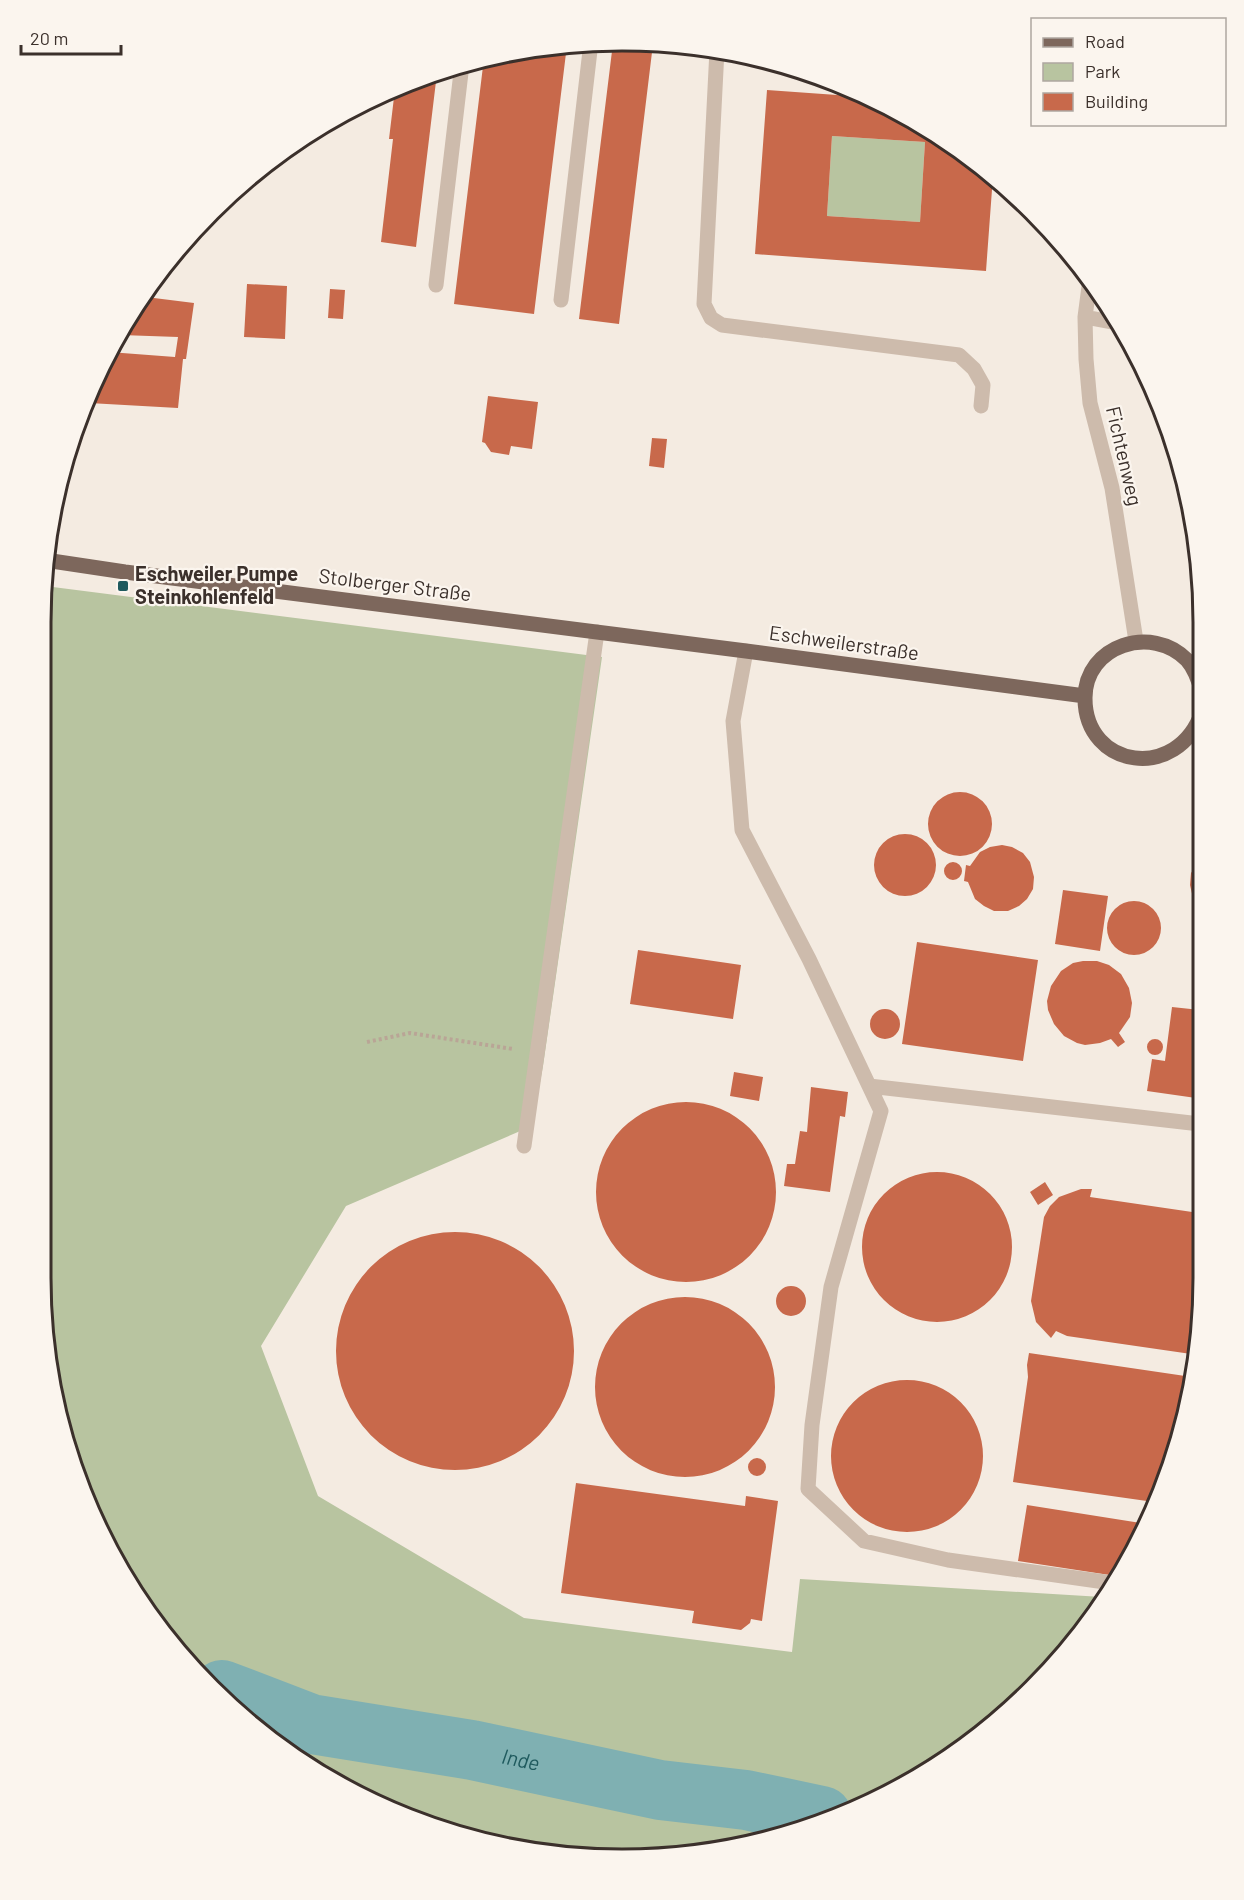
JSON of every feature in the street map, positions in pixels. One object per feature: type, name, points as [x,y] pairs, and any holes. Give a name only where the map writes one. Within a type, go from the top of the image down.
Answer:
[{"type":"main road","name":"Stolberger Straße","points":[[54,561],[597,632]]},
{"type":"main road","name":"Eschweilerstraße","points":[[597,632],[1085,696]]},
{"type":"main road","points":[[1193,670],[1178,653],[1165,646],[1136,641],[1121,645],[1107,654],[1096,666],[1088,680],[1085,696],[1087,715],[1095,733],[1108,747],[1125,756],[1144,759],[1163,756],[1180,746],[1193,730]]},
{"type":"street","points":[[561,300],[590,52]]},
{"type":"street","points":[[717,59],[704,304],[711,318],[722,325],[959,354],[974,369],[983,386],[981,405]]},
{"type":"street","points":[[436,285],[461,74]]},
{"type":"street","name":"Fichtenweg","points":[[1088,293],[1085,317],[1090,403],[1112,488],[1136,641]]},
{"type":"street","points":[[1085,317],[1107,321]]},
{"type":"street","points":[[524,1146],[597,632]]},
{"type":"street","points":[[746,651],[733,721],[742,830],[809,959],[881,1110],[831,1287],[812,1425],[808,1489],[864,1541],[948,1560],[1105,1582]]},
{"type":"street","points":[[869,1086],[1193,1123]]},
{"type":"path","points":[[367,1042],[410,1033],[537,1052]]},
{"type":"green space","points":[[832,136],[925,142],[920,222],[827,216]]},
{"type":"green space","points":[[52,587],[602,657],[543,1066],[532,1126],[346,1206],[261,1346],[318,1496],[524,1618],[792,1652],[800,1579],[1096,1597],[1075,1626],[1026,1682],[970,1731],[908,1773],[841,1806],[770,1830],[697,1844],[659,1848],[585,1848],[547,1844],[474,1830],[403,1806],[336,1773],[274,1731],[218,1682],[169,1626],[127,1564],[94,1497],[70,1426],[56,1353],[51,1278]]},
{"type":"building","points":[[612,51],[652,52],[619,324],[579,319]]},
{"type":"building","points":[[566,54],[534,314],[454,304],[483,68]]},
{"type":"building","points":[[436,82],[416,247],[381,242],[393,139],[389,139],[394,98]]},
{"type":"building","points":[[767,90],[844,96],[908,127],[970,169],[992,188],[986,271],[755,254]],"holes":[[[832,136],[925,142],[920,222],[827,216]]]},
{"type":"building","points":[[247,284],[287,286],[285,339],[244,337]]},
{"type":"building","points":[[330,289],[345,290],[343,319],[328,318]]},
{"type":"building","points":[[152,298],[194,303],[186,359],[183,359],[178,408],[94,403],[118,353],[175,357],[178,337],[127,335]]},
{"type":"building","points":[[488,396],[538,402],[532,449],[511,446],[509,455],[491,452],[482,442]]},
{"type":"building","points":[[652,438],[667,439],[664,468],[649,466]]},
{"type":"building","points":[[960,792],[978,797],[983,801],[987,806],[992,824],[987,842],[983,847],[978,851],[960,856],[942,851],[937,847],[933,842],[928,824],[933,806],[937,801],[942,797]]},
{"type":"building","points":[[899,834],[911,834],[927,843],[934,853],[936,865],[934,877],[927,887],[911,896],[899,896],[888,891],[879,882],[874,871],[874,859],[879,848],[888,839]]},
{"type":"building","points":[[1002,845],[1023,853],[1030,862],[1034,877],[1033,889],[1019,906],[1008,911],[994,911],[975,899],[968,882],[964,881],[966,865],[970,866],[980,852]]},
{"type":"building","points":[[953,862],[959,865],[962,871],[959,877],[953,880],[947,877],[944,871],[947,865]]},
{"type":"building","points":[[1193,870],[1193,898],[1190,885]]},
{"type":"building","points":[[1063,890],[1108,896],[1100,951],[1055,944]]},
{"type":"building","points":[[1134,901],[1144,903],[1153,909],[1159,918],[1161,928],[1159,938],[1153,947],[1144,953],[1134,955],[1124,953],[1115,947],[1109,938],[1107,928],[1109,918],[1115,909],[1124,903]]},
{"type":"building","points":[[917,942],[1038,960],[1023,1061],[902,1044]]},
{"type":"building","points":[[638,950],[741,965],[733,1019],[630,1004]]},
{"type":"building","points":[[1097,961],[1109,965],[1121,974],[1129,988],[1132,1003],[1130,1017],[1119,1033],[1125,1042],[1118,1047],[1111,1039],[1085,1045],[1077,1043],[1064,1036],[1054,1024],[1048,1010],[1047,1001],[1051,986],[1061,971],[1073,963]]},
{"type":"building","points":[[1172,1007],[1193,1009],[1193,1098],[1147,1091],[1152,1059],[1165,1061]]},
{"type":"building","points":[[885,1009],[896,1013],[900,1024],[896,1035],[885,1039],[874,1035],[870,1024],[874,1013]]},
{"type":"building","points":[[1155,1039],[1161,1041],[1163,1047],[1161,1053],[1155,1055],[1149,1053],[1147,1047],[1149,1041]]},
{"type":"building","points":[[734,1072],[763,1077],[759,1101],[730,1096]]},
{"type":"building","points":[[811,1087],[848,1092],[845,1117],[840,1116],[830,1192],[784,1186],[787,1164],[795,1164],[800,1131],[807,1132]]},
{"type":"building","points":[[686,1102],[720,1109],[736,1117],[749,1129],[761,1142],[769,1158],[776,1192],[769,1226],[761,1242],[749,1255],[736,1267],[720,1275],[686,1282],[652,1275],[636,1267],[623,1255],[611,1242],[603,1226],[596,1192],[603,1158],[611,1142],[623,1129],[636,1117],[652,1109]]},
{"type":"building","points":[[937,1172],[966,1177],[979,1184],[990,1194],[1000,1205],[1007,1218],[1012,1247],[1007,1276],[1000,1289],[990,1300],[979,1310],[966,1317],[937,1322],[908,1317],[895,1310],[884,1300],[874,1289],[867,1276],[862,1247],[867,1218],[874,1205],[884,1194],[895,1184],[908,1177]]},
{"type":"building","points":[[1045,1182],[1053,1195],[1038,1205],[1030,1192]]},
{"type":"building","points":[[1081,1189],[1092,1189],[1090,1197],[1193,1212],[1192,1315],[1188,1354],[1067,1336],[1056,1331],[1051,1338],[1036,1322],[1031,1301],[1044,1217],[1059,1197]]},
{"type":"building","points":[[455,1232],[500,1241],[521,1252],[539,1267],[554,1285],[565,1306],[574,1351],[565,1396],[554,1417],[539,1435],[521,1450],[500,1461],[455,1470],[410,1461],[389,1450],[371,1435],[356,1417],[345,1396],[336,1351],[345,1306],[356,1285],[371,1267],[389,1252],[410,1241]]},
{"type":"building","points":[[791,1286],[802,1290],[806,1301],[802,1312],[791,1316],[780,1312],[776,1301],[780,1290]]},
{"type":"building","points":[[685,1297],[719,1304],[735,1312],[749,1323],[760,1337],[768,1353],[775,1387],[768,1421],[760,1437],[749,1451],[735,1462],[719,1470],[685,1477],[651,1470],[635,1462],[621,1451],[610,1437],[602,1421],[595,1387],[602,1353],[610,1337],[621,1323],[635,1312],[651,1304]]},
{"type":"building","points":[[1029,1353],[1184,1376],[1174,1426],[1148,1501],[1013,1482],[1028,1377]]},
{"type":"building","points":[[907,1380],[922,1381],[936,1386],[961,1402],[977,1427],[982,1441],[982,1471],[977,1485],[961,1510],[936,1526],[922,1531],[907,1532],[892,1531],[878,1526],[853,1510],[837,1485],[832,1471],[831,1456],[832,1441],[837,1427],[853,1402],[878,1386],[892,1381]]},
{"type":"building","points":[[757,1458],[763,1461],[766,1467],[763,1473],[757,1476],[751,1473],[748,1467],[751,1461]]},
{"type":"building","points":[[576,1483],[745,1506],[746,1496],[778,1501],[762,1621],[751,1619],[750,1623],[741,1630],[692,1623],[694,1611],[561,1593]]},
{"type":"building","points":[[1027,1505],[1138,1523],[1110,1575],[1018,1561]]},
{"type":"waterway","name":"Inde","points":[[231,1693],[311,1724],[472,1750],[660,1790],[746,1800],[817,1815]]},
{"type":"place","name":"Eschweiler Pumpe Steinkohlenfeld","points":[[123,586]]}]
